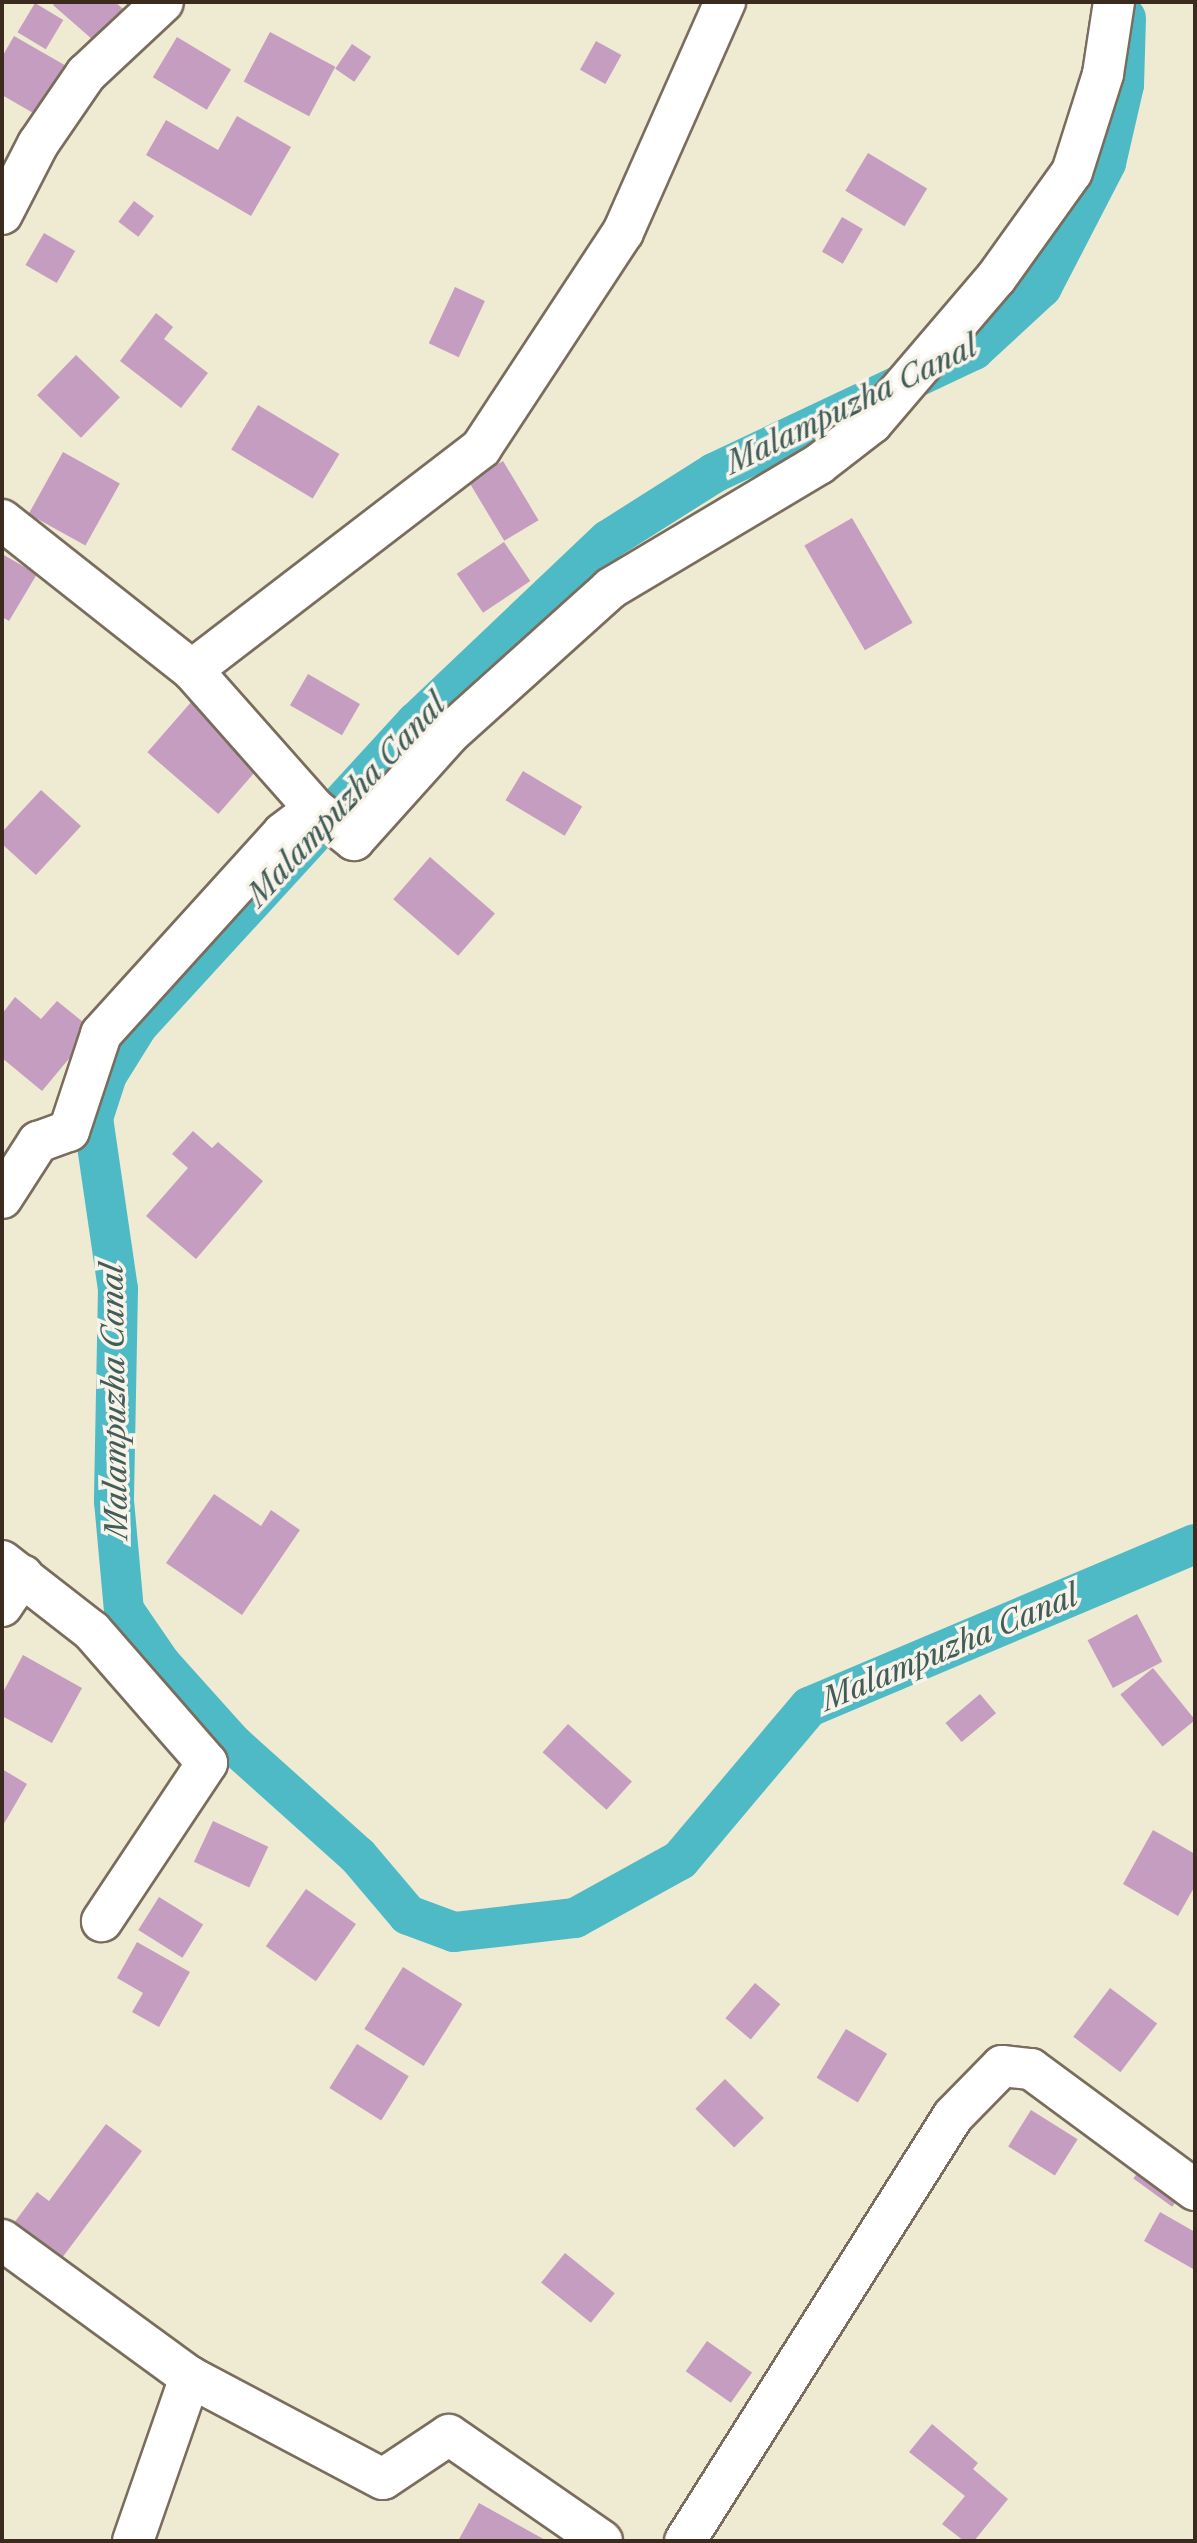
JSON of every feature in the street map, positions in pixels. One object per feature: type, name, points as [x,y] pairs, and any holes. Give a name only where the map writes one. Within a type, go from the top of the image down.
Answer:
[{"type":"street","points":[[2,214],[38,144],[86,74],[163,2]]},
{"type":"street","points":[[192,670],[481,448],[623,232],[725,2]]},
{"type":"street","points":[[2,520],[192,670],[315,809],[354,840],[449,734],[611,588],[819,464],[872,423],[996,278],[1072,172],[1103,74],[1114,2]]},
{"type":"street","points":[[2,1198],[38,1142],[69,1131],[101,1034],[283,833],[315,809]]},
{"type":"street","points":[[9,1581],[92,1631],[207,1763],[102,1921]]},
{"type":"street","points":[[685,2541],[953,2116],[1002,2066],[1031,2069],[1195,2190]]},
{"type":"street","points":[[2,2240],[190,2377],[383,2479],[449,2435],[602,2541]]},
{"type":"street","points":[[133,2541],[190,2377]]},
{"type":"building","points":[[56,2],[115,2],[129,14],[101,47],[53,5]]},
{"type":"building","points":[[35,3],[63,20],[46,49],[17,32]]},
{"type":"building","points":[[270,32],[335,67],[309,116],[244,81]]},
{"type":"building","points":[[14,36],[75,71],[47,121],[2,95],[2,57]]},
{"type":"building","points":[[177,37],[231,69],[207,110],[153,77]]},
{"type":"building","points":[[596,41],[621,55],[605,84],[580,70]]},
{"type":"building","points":[[352,44],[371,57],[354,82],[335,69]]},
{"type":"building","points":[[237,116],[291,147],[251,216],[146,155],[166,120],[218,150]]},
{"type":"building","points":[[868,153],[927,189],[904,226],[845,191]]},
{"type":"building","points":[[134,201],[154,216],[138,237],[118,222]]},
{"type":"building","points":[[842,217],[863,229],[843,264],[822,252]]},
{"type":"building","points":[[44,233],[75,251],[57,283],[26,265]]},
{"type":"building","points":[[455,287],[485,301],[459,357],[429,343]]},
{"type":"building","points":[[156,313],[173,327],[164,339],[208,373],[181,408],[120,361]]},
{"type":"building","points":[[76,355],[120,397],[81,438],[37,395]]},
{"type":"building","points":[[258,405],[339,454],[313,499],[231,450]]},
{"type":"building","points":[[63,452],[120,484],[85,546],[29,514]]},
{"type":"building","points":[[503,461],[539,520],[504,541],[469,482]]},
{"type":"building","points":[[852,518],[912,623],[865,650],[804,546]]},
{"type":"building","points":[[504,542],[530,581],[483,613],[457,574]]},
{"type":"building","points":[[2,554],[37,574],[9,621],[2,617]]},
{"type":"building","points":[[308,674],[360,704],[342,735],[290,705]]},
{"type":"building","points":[[192,701],[263,763],[218,814],[147,752]]},
{"type":"building","points":[[523,771],[582,807],[565,836],[505,800]]},
{"type":"building","points":[[41,790],[81,826],[36,875],[2,844],[2,832]]},
{"type":"building","points":[[430,857],[495,913],[458,956],[393,899]]},
{"type":"building","points":[[15,997],[41,1019],[57,1001],[93,1030],[42,1091],[2,1058],[2,1014]]},
{"type":"building","points":[[193,1131],[212,1148],[218,1142],[263,1181],[196,1259],[146,1216],[188,1168],[172,1154]]},
{"type":"building","points":[[214,1494],[261,1526],[271,1510],[300,1530],[242,1615],[166,1563]]},
{"type":"building","points":[[1137,1614],[1162,1662],[1113,1688],[1088,1640]]},
{"type":"building","points":[[23,1655],[82,1688],[52,1743],[2,1716],[2,1694]]},
{"type":"building","points":[[1153,1668],[1195,1720],[1163,1747],[1120,1694]]},
{"type":"building","points":[[980,1694],[996,1713],[962,1742],[946,1723]]},
{"type":"building","points":[[568,1724],[632,1782],[606,1810],[543,1752]]},
{"type":"building","points":[[2,1769],[27,1784],[2,1827]]},
{"type":"building","points":[[213,1821],[268,1847],[249,1888],[194,1862]]},
{"type":"building","points":[[1153,1830],[1195,1854],[1195,1886],[1178,1916],[1123,1884]]},
{"type":"building","points":[[306,1889],[356,1924],[316,1981],[266,1946]]},
{"type":"building","points":[[159,1897],[203,1925],[182,1958],[138,1930]]},
{"type":"building","points":[[137,1942],[190,1972],[159,2027],[132,2012],[143,1993],[117,1978]]},
{"type":"building","points":[[403,1967],[462,2004],[424,2066],[364,2029]]},
{"type":"building","points":[[755,1983],[780,2004],[751,2039],[725,2018]]},
{"type":"building","points":[[1110,1988],[1157,2024],[1120,2072],[1073,2037]]},
{"type":"building","points":[[846,2029],[887,2054],[858,2103],[817,2078]]},
{"type":"building","points":[[357,2044],[409,2076],[381,2120],[329,2088]]},
{"type":"building","points":[[725,2079],[764,2118],[734,2148],[695,2109]]},
{"type":"building","points":[[1031,2110],[1078,2139],[1055,2176],[1008,2146]]},
{"type":"building","points":[[106,2124],[142,2151],[62,2258],[14,2223],[37,2192],[49,2201]]},
{"type":"building","points":[[1141,2168],[1180,2196],[1172,2207],[1133,2179]]},
{"type":"building","points":[[1160,2212],[1195,2232],[1195,2270],[1144,2241]]},
{"type":"building","points":[[565,2253],[615,2293],[591,2323],[541,2283]]},
{"type":"building","points":[[707,2341],[752,2373],[731,2403],[686,2371]]},
{"type":"building","points":[[932,2424],[978,2463],[973,2469],[1008,2499],[974,2541],[964,2541],[942,2524],[965,2496],[909,2452]]},
{"type":"building","points":[[479,2503],[547,2541],[458,2541]]},
{"type":"waterway","name":"Malampuzha Canal","points":[[1126,18],[1124,85],[1106,163],[1042,287],[974,350],[714,473],[608,540],[416,722],[137,1027],[107,1075],[93,1118],[118,1289],[114,1501],[124,1610],[161,1664],[233,1744],[358,1856],[408,1915],[454,1932],[575,1918],[680,1860],[809,1707],[1195,1544]]}]
